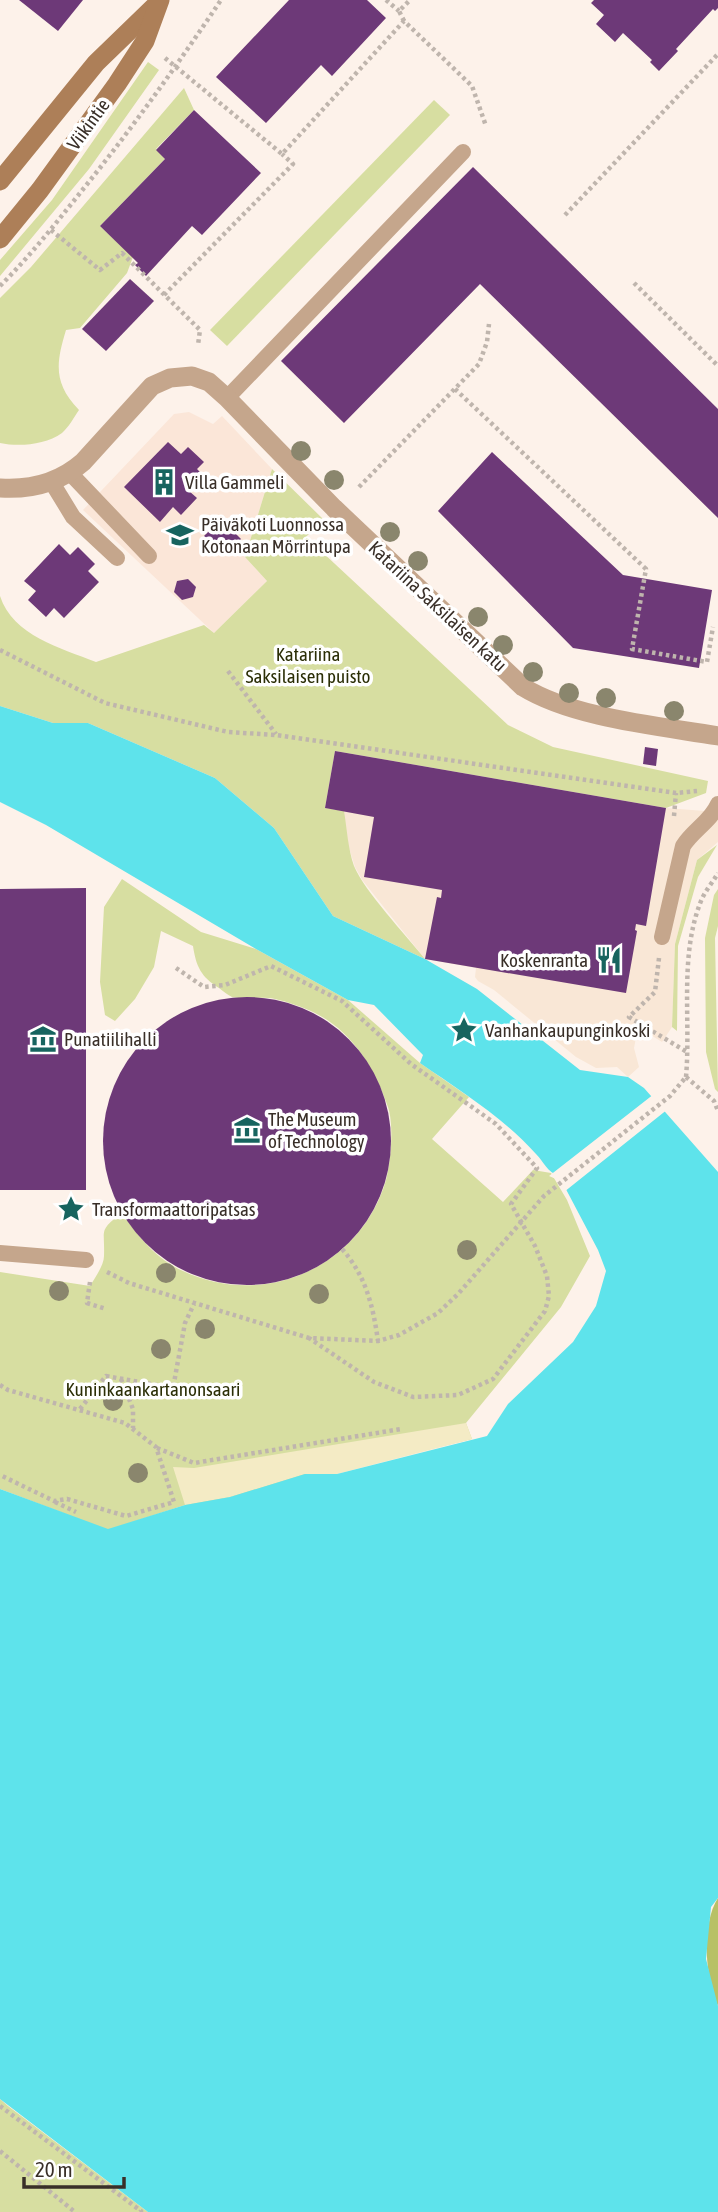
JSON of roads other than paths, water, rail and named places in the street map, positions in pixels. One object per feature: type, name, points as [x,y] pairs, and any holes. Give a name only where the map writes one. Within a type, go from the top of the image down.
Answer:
[{"type":"main road","name":"Viikintie","points":[[0,239],[64,158],[117,84],[145,41],[160,0]]},
{"type":"main road","name":"Viikintie","points":[[0,181],[96,63],[160,0]]},
{"type":"street","name":"Katariina Saksilaisen katu","points":[[0,488],[23,489],[71,473],[152,386],[170,378],[191,376],[209,382],[334,508],[523,687],[538,696],[575,710],[718,736]]},
{"type":"lane","points":[[227,398],[463,152]]},
{"type":"lane","points":[[71,473],[149,556]]},
{"type":"lane","points":[[51,481],[74,517],[117,558]]},
{"type":"lane","points":[[662,937],[683,846],[690,834],[711,816],[718,804]]},
{"type":"lane","points":[[0,1253],[86,1260]]},
{"type":"water","points":[[0,706],[53,723],[88,723],[215,778],[274,828],[333,916],[425,959],[477,989],[580,1070],[628,1077],[644,1088],[718,1172],[718,1898],[711,1907],[706,1959],[718,2006],[718,2212],[148,2212],[0,2099],[0,1489],[108,1529],[185,1505],[230,1497],[305,1474],[337,1474],[487,1436],[508,1404],[573,1342],[596,1306],[606,1271],[598,1250],[559,1176],[496,1117],[420,1063],[423,1055],[374,1005],[348,1000],[46,825],[0,802]]},
{"type":"place","name":"Villa Gammeli","points":[[164,482]]},
{"type":"place","name":"Päiväkoti Luonnossa Kotonaan Mörrintupa","points":[[180,535]]},
{"type":"place","name":"Koskenranta","points":[[609,960]]},
{"type":"place","name":"Vanhankaupunginkoski","points":[[464,1030]]},
{"type":"place","name":"Punatiilihalli","points":[[43,1039]]},
{"type":"place","name":"The Museum of Technology","points":[[247,1130]]},
{"type":"place","name":"Transformaattoripatsas","points":[[71,1209]]},
{"type":"park label","name":"Katariina Saksilaisen puisto","points":[[308,665]]},
{"type":"park label","name":"Kuninkaankartanonsaari","points":[[153,1389]]}]
